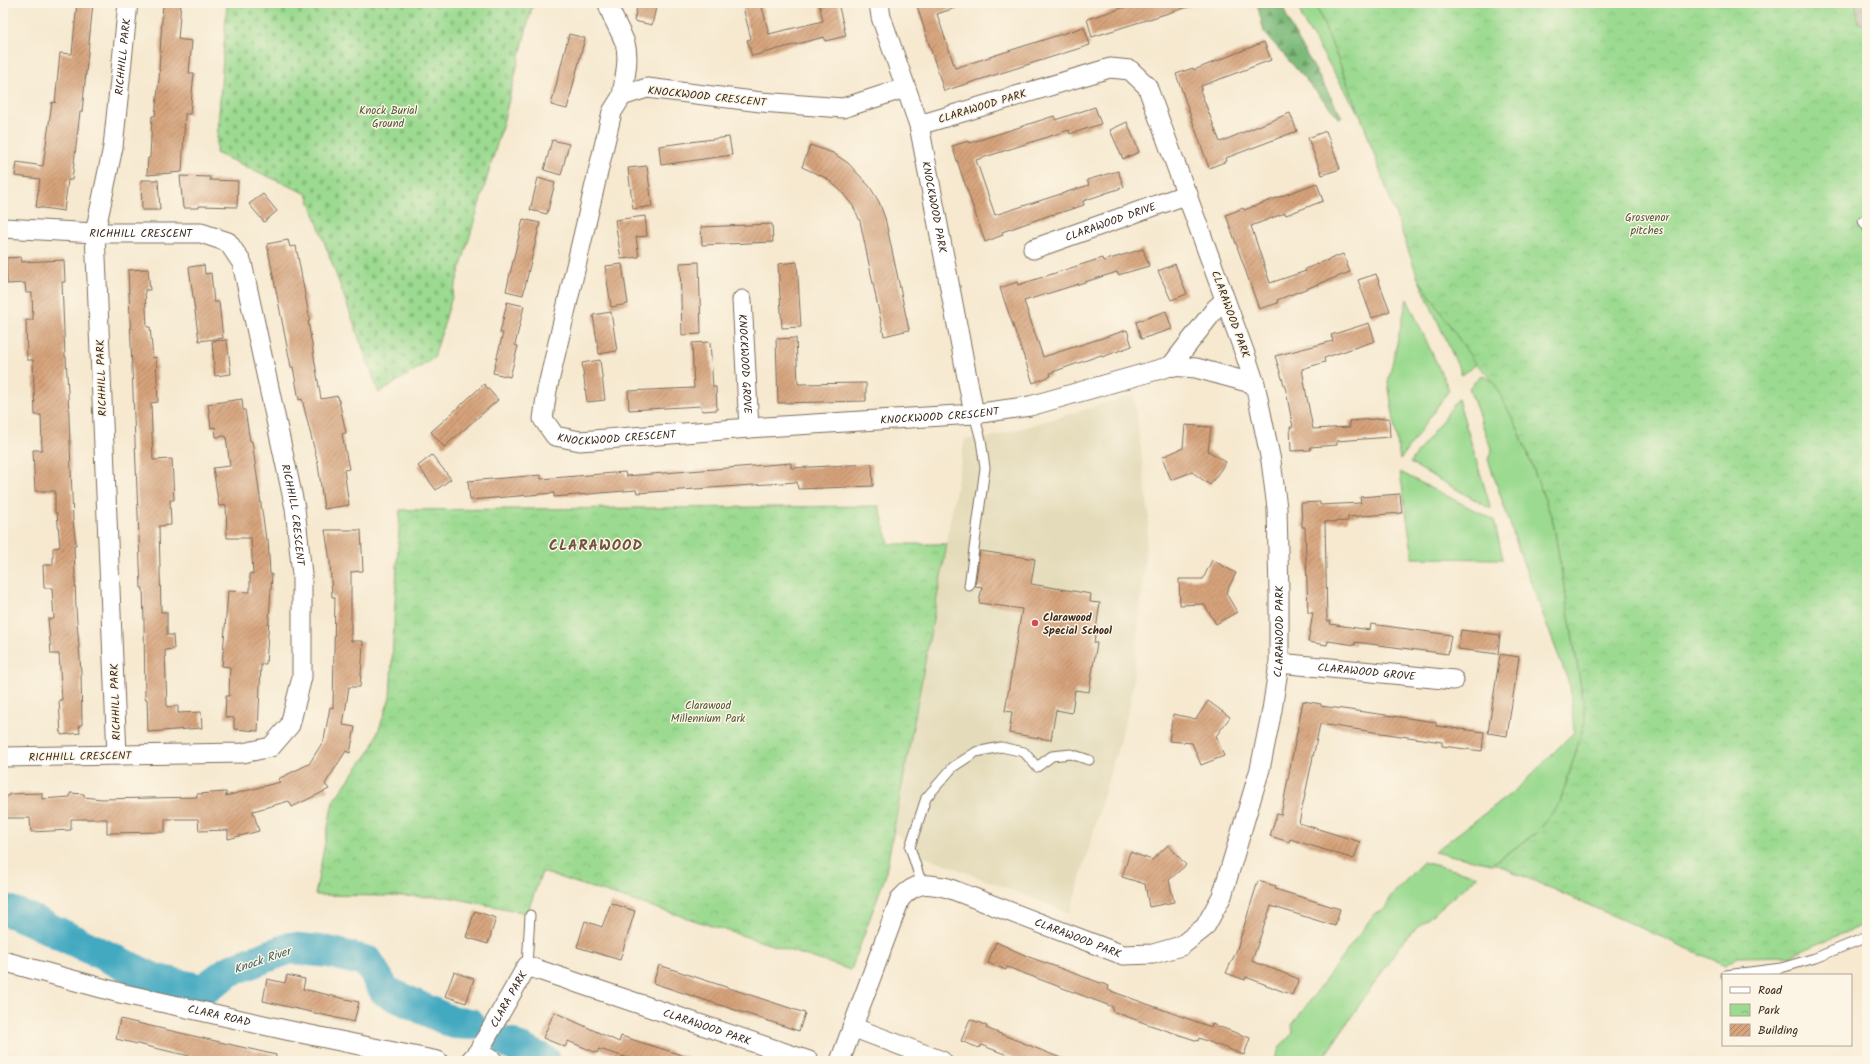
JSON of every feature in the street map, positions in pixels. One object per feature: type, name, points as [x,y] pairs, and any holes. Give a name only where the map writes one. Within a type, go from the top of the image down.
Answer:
[{"type":"street","name":"RICHHILL PARK","points":[[117,755],[95,232],[113,147],[128,3]]},
{"type":"street","points":[[608,3],[610,11],[625,44],[626,66],[622,96]]},
{"type":"street","name":"KNOCKWOOD PARK","points":[[879,3],[881,17],[919,125],[974,414]]},
{"type":"street","name":"CLARAWOOD PARK","points":[[840,1061],[900,899],[909,888],[928,883],[948,888],[1123,954],[1153,954],[1181,946],[1205,927],[1222,896],[1260,769],[1272,710],[1279,662],[1277,508],[1271,461],[1255,384],[1188,194],[1147,86],[1130,70],[1110,68],[919,125]]},
{"type":"street","name":"KNOCKWOOD CRESCENT","points":[[905,88],[843,108],[761,102],[646,88],[622,96],[612,112],[546,390],[542,419],[555,436],[580,441],[750,428],[974,414],[1030,406],[1171,366],[1196,368],[1255,384]]},
{"type":"street","name":"CLARAWOOD DRIVE","points":[[1033,249],[1188,194]]},
{"type":"street","name":"RICHHILL CRESCENT","points":[[3,228],[95,232],[202,233],[228,242],[242,263],[295,508],[302,575],[302,677],[290,725],[271,747],[243,753],[3,757]]},
{"type":"street","name":"KNOCKWOOD GROVE","points":[[742,300],[750,428]]},
{"type":"street","points":[[1171,366],[1216,308],[1225,300]]},
{"type":"street","name":"CLARAWOOD GROVE","points":[[1279,662],[1454,680]]},
{"type":"street","name":"CLARA ROAD","points":[[3,961],[120,993],[286,1030],[438,1061]]},
{"type":"street","name":"CLARA PARK","points":[[480,1058],[527,966],[628,1000]]},
{"type":"street","name":"CLARAWOOD PARK","points":[[628,1000],[809,1061]]},
{"type":"street","points":[[852,1027],[942,1061]]},
{"type":"lane","points":[[969,586],[986,468],[974,414]]},
{"type":"lane","points":[[922,885],[910,847],[926,798],[953,767],[976,752],[1001,747],[1024,752],[1037,767],[1052,756],[1071,754],[1089,760]]},
{"type":"lane","points":[[527,966],[530,915]]},
{"type":"lane","points":[[1738,974],[1781,968],[1815,958],[1867,937]]},
{"type":"shaded area","points":[[1856,3],[1867,3],[1867,24],[1858,23]]},
{"type":"shaded area","name":"Clarawood Special School","points":[[1134,395],[1149,516],[1131,701],[1070,913],[922,855],[893,832],[965,439],[981,440]]},
{"type":"green space","name":"Knock Burial Ground","points":[[227,3],[533,3],[502,127],[434,358],[379,393],[307,194],[216,153]]},
{"type":"green space","points":[[1257,3],[1281,3],[1292,29],[1342,117],[1340,119],[1264,32]]},
{"type":"green space","points":[[1299,3],[1327,3],[1317,7],[1361,117],[1302,19]]},
{"type":"green space","name":"Grosvenor pitches","points":[[1327,3],[1856,3],[1858,23],[1867,24],[1867,923],[1790,956],[1738,957],[1725,965],[1493,863],[1536,834],[1560,803],[1585,722],[1585,710],[1553,521],[1519,431],[1493,381],[1475,363],[1418,278],[1361,117],[1317,7]]},
{"type":"green space","points":[[1417,276],[1477,364],[1462,375]]},
{"type":"green space","points":[[1407,299],[1449,390],[1400,460],[1388,382]]},
{"type":"green space","points":[[1481,375],[1494,382],[1519,431],[1553,521],[1585,710],[1585,722],[1560,803],[1539,831],[1492,864],[1434,852],[1517,789],[1574,732],[1570,686],[1523,562],[1488,459],[1492,451],[1469,388]]},
{"type":"green space","points":[[1458,399],[1491,509],[1410,463]]},
{"type":"green space","points":[[1400,472],[1494,520],[1503,559],[1413,558]]},
{"type":"green space","name":"Clarawood Millennium Park","points":[[879,506],[889,544],[947,544],[885,877],[851,970],[542,872],[527,913],[448,897],[315,895],[333,801],[372,748],[390,698],[400,510]]},
{"type":"green space","points":[[1423,862],[1478,876],[1406,937],[1321,1061],[1274,1061],[1281,1045],[1293,1033],[1292,1025],[1375,913],[1385,908],[1390,897]]},
{"type":"building","points":[[77,3],[93,3],[82,112],[80,112],[72,180],[68,180],[64,211],[36,207],[40,179],[15,176],[17,162],[43,166],[52,102],[55,103],[60,53],[72,54]]},
{"type":"building","points":[[163,3],[181,3],[178,39],[192,41],[189,73],[194,73],[190,114],[185,114],[182,172],[147,175],[148,158],[150,158],[152,116],[155,116],[160,70]]},
{"type":"building","points":[[638,3],[657,3],[652,25],[634,21]]},
{"type":"building","points":[[742,3],[761,3],[769,34],[823,21],[819,3],[838,3],[846,36],[825,41],[824,37],[752,56],[747,40],[751,39]]},
{"type":"building","points":[[916,3],[961,3],[961,6],[937,14],[955,68],[1084,27],[1090,45],[944,91]]},
{"type":"building","points":[[1139,3],[1191,3],[1191,6],[1092,37],[1087,19]]},
{"type":"building","points":[[569,34],[585,38],[567,109],[551,105]]},
{"type":"building","points":[[1264,42],[1271,60],[1201,86],[1202,89],[1200,90],[1220,142],[1290,113],[1297,131],[1226,158],[1227,161],[1209,168],[1176,74],[1193,68],[1194,70]]},
{"type":"building","points":[[1095,107],[1101,124],[1070,134],[1069,130],[976,160],[995,215],[1089,185],[1087,180],[1118,171],[1124,187],[1083,201],[1084,205],[1002,232],[1003,235],[985,242],[952,146],[969,141],[970,143],[1054,116],[1055,120]]},
{"type":"building","points":[[1127,122],[1139,152],[1123,159],[1110,130]]},
{"type":"building","points":[[1326,131],[1340,169],[1322,175],[1308,138]]},
{"type":"building","points":[[729,137],[732,155],[661,165],[659,146]]},
{"type":"building","points":[[552,140],[569,144],[561,175],[544,170]]},
{"type":"building","points":[[810,145],[833,153],[848,163],[870,187],[879,202],[885,218],[909,330],[884,336],[860,221],[853,206],[840,190],[826,178],[802,167]]},
{"type":"building","points":[[647,166],[652,206],[633,209],[628,168]]},
{"type":"building","points":[[180,176],[210,177],[210,180],[238,181],[237,207],[199,206],[199,208],[183,208]]},
{"type":"building","points":[[538,178],[555,183],[547,214],[530,210]]},
{"type":"building","points":[[141,180],[158,180],[160,210],[142,210]]},
{"type":"building","points":[[1317,183],[1323,201],[1251,226],[1270,283],[1306,271],[1305,269],[1343,254],[1350,272],[1277,300],[1278,303],[1259,309],[1226,215],[1243,208],[1244,210]]},
{"type":"building","points":[[263,194],[277,211],[264,222],[249,204]]},
{"type":"building","points":[[645,216],[647,236],[636,237],[639,257],[621,259],[615,220]]},
{"type":"building","points":[[523,219],[540,223],[523,295],[506,291]]},
{"type":"building","points":[[772,224],[773,242],[702,245],[701,227]]},
{"type":"building","points":[[288,240],[290,247],[296,246],[310,321],[308,321],[321,399],[338,396],[346,433],[342,434],[349,469],[344,470],[349,505],[324,509],[318,464],[302,399],[299,400],[293,367],[291,367],[267,244]]},
{"type":"building","points":[[1143,249],[1149,266],[1118,275],[1117,272],[1024,301],[1043,357],[1127,330],[1132,346],[1050,373],[1051,376],[1033,383],[1000,288],[1017,282],[1018,285],[1102,258],[1103,261]]},
{"type":"building","points":[[21,257],[22,262],[64,260],[65,282],[62,282],[73,521],[76,545],[74,545],[76,609],[81,672],[82,725],[79,725],[80,733],[61,735],[59,700],[62,700],[59,654],[51,654],[48,619],[54,619],[52,588],[44,588],[43,565],[53,565],[53,548],[60,547],[57,513],[55,513],[55,491],[35,491],[33,450],[42,450],[41,415],[35,415],[33,360],[27,360],[26,320],[33,320],[32,293],[26,293],[25,283],[7,284],[6,258]]},
{"type":"building","points":[[699,262],[701,334],[682,335],[680,263]]},
{"type":"building","points":[[797,262],[801,327],[782,328],[778,264]]},
{"type":"building","points":[[622,264],[628,304],[611,307],[605,266]]},
{"type":"building","points":[[1175,264],[1187,294],[1171,300],[1158,271]]},
{"type":"building","points":[[204,265],[205,274],[211,273],[214,302],[219,302],[223,338],[199,341],[189,267]]},
{"type":"building","points":[[148,269],[150,290],[145,290],[147,327],[150,327],[153,358],[156,357],[158,402],[151,403],[153,460],[172,459],[174,500],[170,500],[171,525],[159,526],[161,612],[167,612],[167,635],[173,635],[174,649],[165,650],[167,707],[178,706],[178,713],[201,712],[202,728],[148,732],[147,699],[145,699],[143,588],[141,588],[128,270]]},
{"type":"building","points":[[1376,274],[1390,311],[1372,318],[1358,280]]},
{"type":"building","points":[[507,302],[524,306],[515,345],[518,346],[510,377],[493,373],[503,333],[500,333]]},
{"type":"building","points":[[1166,311],[1172,329],[1141,339],[1136,322]]},
{"type":"building","points":[[611,312],[617,351],[599,354],[593,315]]},
{"type":"building","points":[[1369,323],[1375,341],[1324,358],[1325,362],[1302,369],[1307,398],[1313,429],[1350,427],[1349,421],[1389,418],[1390,437],[1337,441],[1337,445],[1310,447],[1311,450],[1291,451],[1290,427],[1293,427],[1286,391],[1275,356],[1333,341],[1331,335]]},
{"type":"building","points":[[796,338],[798,384],[866,383],[866,401],[778,403],[776,339]]},
{"type":"building","points":[[227,340],[231,374],[215,376],[212,341]]},
{"type":"building","points":[[710,342],[713,387],[716,387],[717,410],[702,411],[701,406],[629,410],[628,391],[694,388],[692,343]]},
{"type":"building","points":[[600,360],[605,400],[587,402],[582,363]]},
{"type":"building","points":[[484,384],[498,400],[444,447],[431,432]]},
{"type":"building","points":[[242,399],[250,441],[252,441],[266,539],[268,539],[270,574],[272,574],[266,664],[261,664],[258,731],[234,729],[234,718],[225,717],[226,696],[229,696],[230,667],[222,666],[228,591],[250,592],[250,573],[253,574],[251,538],[227,538],[226,505],[219,506],[213,468],[230,466],[226,436],[216,437],[215,427],[211,428],[208,404]]},
{"type":"building","points":[[1185,425],[1211,427],[1208,451],[1226,462],[1210,485],[1192,472],[1171,480],[1162,457],[1183,448]]},
{"type":"building","points":[[432,455],[451,479],[436,490],[418,466]]},
{"type":"building","points":[[791,463],[791,468],[872,464],[873,486],[798,489],[797,482],[637,493],[636,490],[554,497],[554,493],[470,500],[468,481],[541,475],[541,479],[625,472],[626,476]]},
{"type":"building","points":[[1400,494],[1402,513],[1348,517],[1348,521],[1325,522],[1327,621],[1331,621],[1330,624],[1370,630],[1371,624],[1451,635],[1448,654],[1355,642],[1355,645],[1328,641],[1327,645],[1308,642],[1313,613],[1308,613],[1305,527],[1302,527],[1301,503],[1320,502],[1320,505],[1361,503],[1360,497]]},
{"type":"building","points":[[325,530],[361,530],[363,571],[351,572],[351,641],[363,641],[360,687],[349,687],[343,725],[355,727],[350,753],[346,751],[325,784],[329,789],[292,807],[289,801],[253,811],[259,831],[228,839],[228,830],[199,831],[198,819],[165,819],[165,832],[107,833],[107,819],[71,819],[71,830],[31,832],[30,818],[3,818],[3,796],[9,796],[9,794],[42,793],[42,799],[70,797],[70,793],[84,794],[84,797],[102,799],[197,797],[197,794],[226,792],[226,796],[280,782],[278,779],[309,764],[324,740],[330,707],[333,708],[335,597],[332,597],[330,561]]},
{"type":"building","points":[[980,551],[1035,559],[1031,584],[1091,594],[1090,602],[1100,603],[1094,643],[1097,643],[1089,692],[1075,690],[1072,713],[1056,710],[1051,740],[1009,733],[1012,712],[1005,711],[1022,609],[979,603],[982,587],[975,586]]},
{"type":"building","points":[[1212,560],[1236,573],[1226,593],[1237,612],[1216,624],[1204,604],[1180,605],[1179,579],[1203,579]]},
{"type":"building","points":[[1461,630],[1500,635],[1498,654],[1458,649]]},
{"type":"building","points":[[1500,654],[1519,657],[1507,736],[1488,733]]},
{"type":"building","points":[[1208,701],[1230,717],[1216,736],[1224,756],[1201,765],[1192,743],[1169,741],[1173,714],[1196,719]]},
{"type":"building","points":[[1303,701],[1321,704],[1321,706],[1436,722],[1436,726],[1484,732],[1482,751],[1442,746],[1442,742],[1320,724],[1299,823],[1360,842],[1354,859],[1290,839],[1289,842],[1270,836],[1277,814],[1281,815]]},
{"type":"building","points":[[1168,845],[1186,865],[1169,880],[1174,902],[1149,907],[1145,884],[1122,877],[1130,852],[1152,860]]},
{"type":"building","points":[[1258,881],[1276,886],[1275,889],[1340,909],[1335,926],[1271,906],[1252,961],[1299,979],[1292,995],[1246,977],[1245,980],[1226,973],[1236,952]]},
{"type":"building","points":[[611,903],[635,911],[620,960],[577,947],[585,921],[602,927]]},
{"type":"building","points":[[475,911],[496,918],[488,944],[466,937]]},
{"type":"building","points":[[996,942],[1029,957],[1109,986],[1108,990],[1211,1027],[1212,1024],[1250,1038],[1244,1055],[1199,1038],[1198,1041],[1150,1025],[1112,1011],[1113,1007],[1007,967],[1006,970],[988,963]]},
{"type":"building","points":[[659,965],[805,1013],[799,1031],[653,983]]},
{"type":"building","points":[[454,972],[474,979],[466,1003],[445,996]]},
{"type":"building","points":[[287,975],[305,979],[303,989],[359,1002],[354,1022],[263,1001],[267,979],[285,983]]},
{"type":"building","points":[[554,1012],[619,1042],[621,1036],[691,1058],[690,1061],[638,1061],[599,1049],[597,1053],[568,1041],[565,1047],[543,1038]]},
{"type":"building","points":[[120,1019],[276,1055],[275,1061],[211,1061],[116,1039]]},
{"type":"building","points":[[970,1019],[987,1026],[986,1028],[1068,1061],[1023,1061],[981,1045],[979,1048],[961,1041]]},
{"type":"waterway","name":"Knock River","points":[[3,909],[29,919],[154,979],[203,990],[229,971],[290,948],[329,952],[368,962],[385,991],[454,1023],[470,1024]]},
{"type":"waterway","name":"Knock River","points":[[508,1043],[545,1061]]},
{"type":"place","name":"Clarawood Special School","points":[[1035,623]]},
{"type":"district","name":"CLARAWOOD","points":[[596,545]]}]
